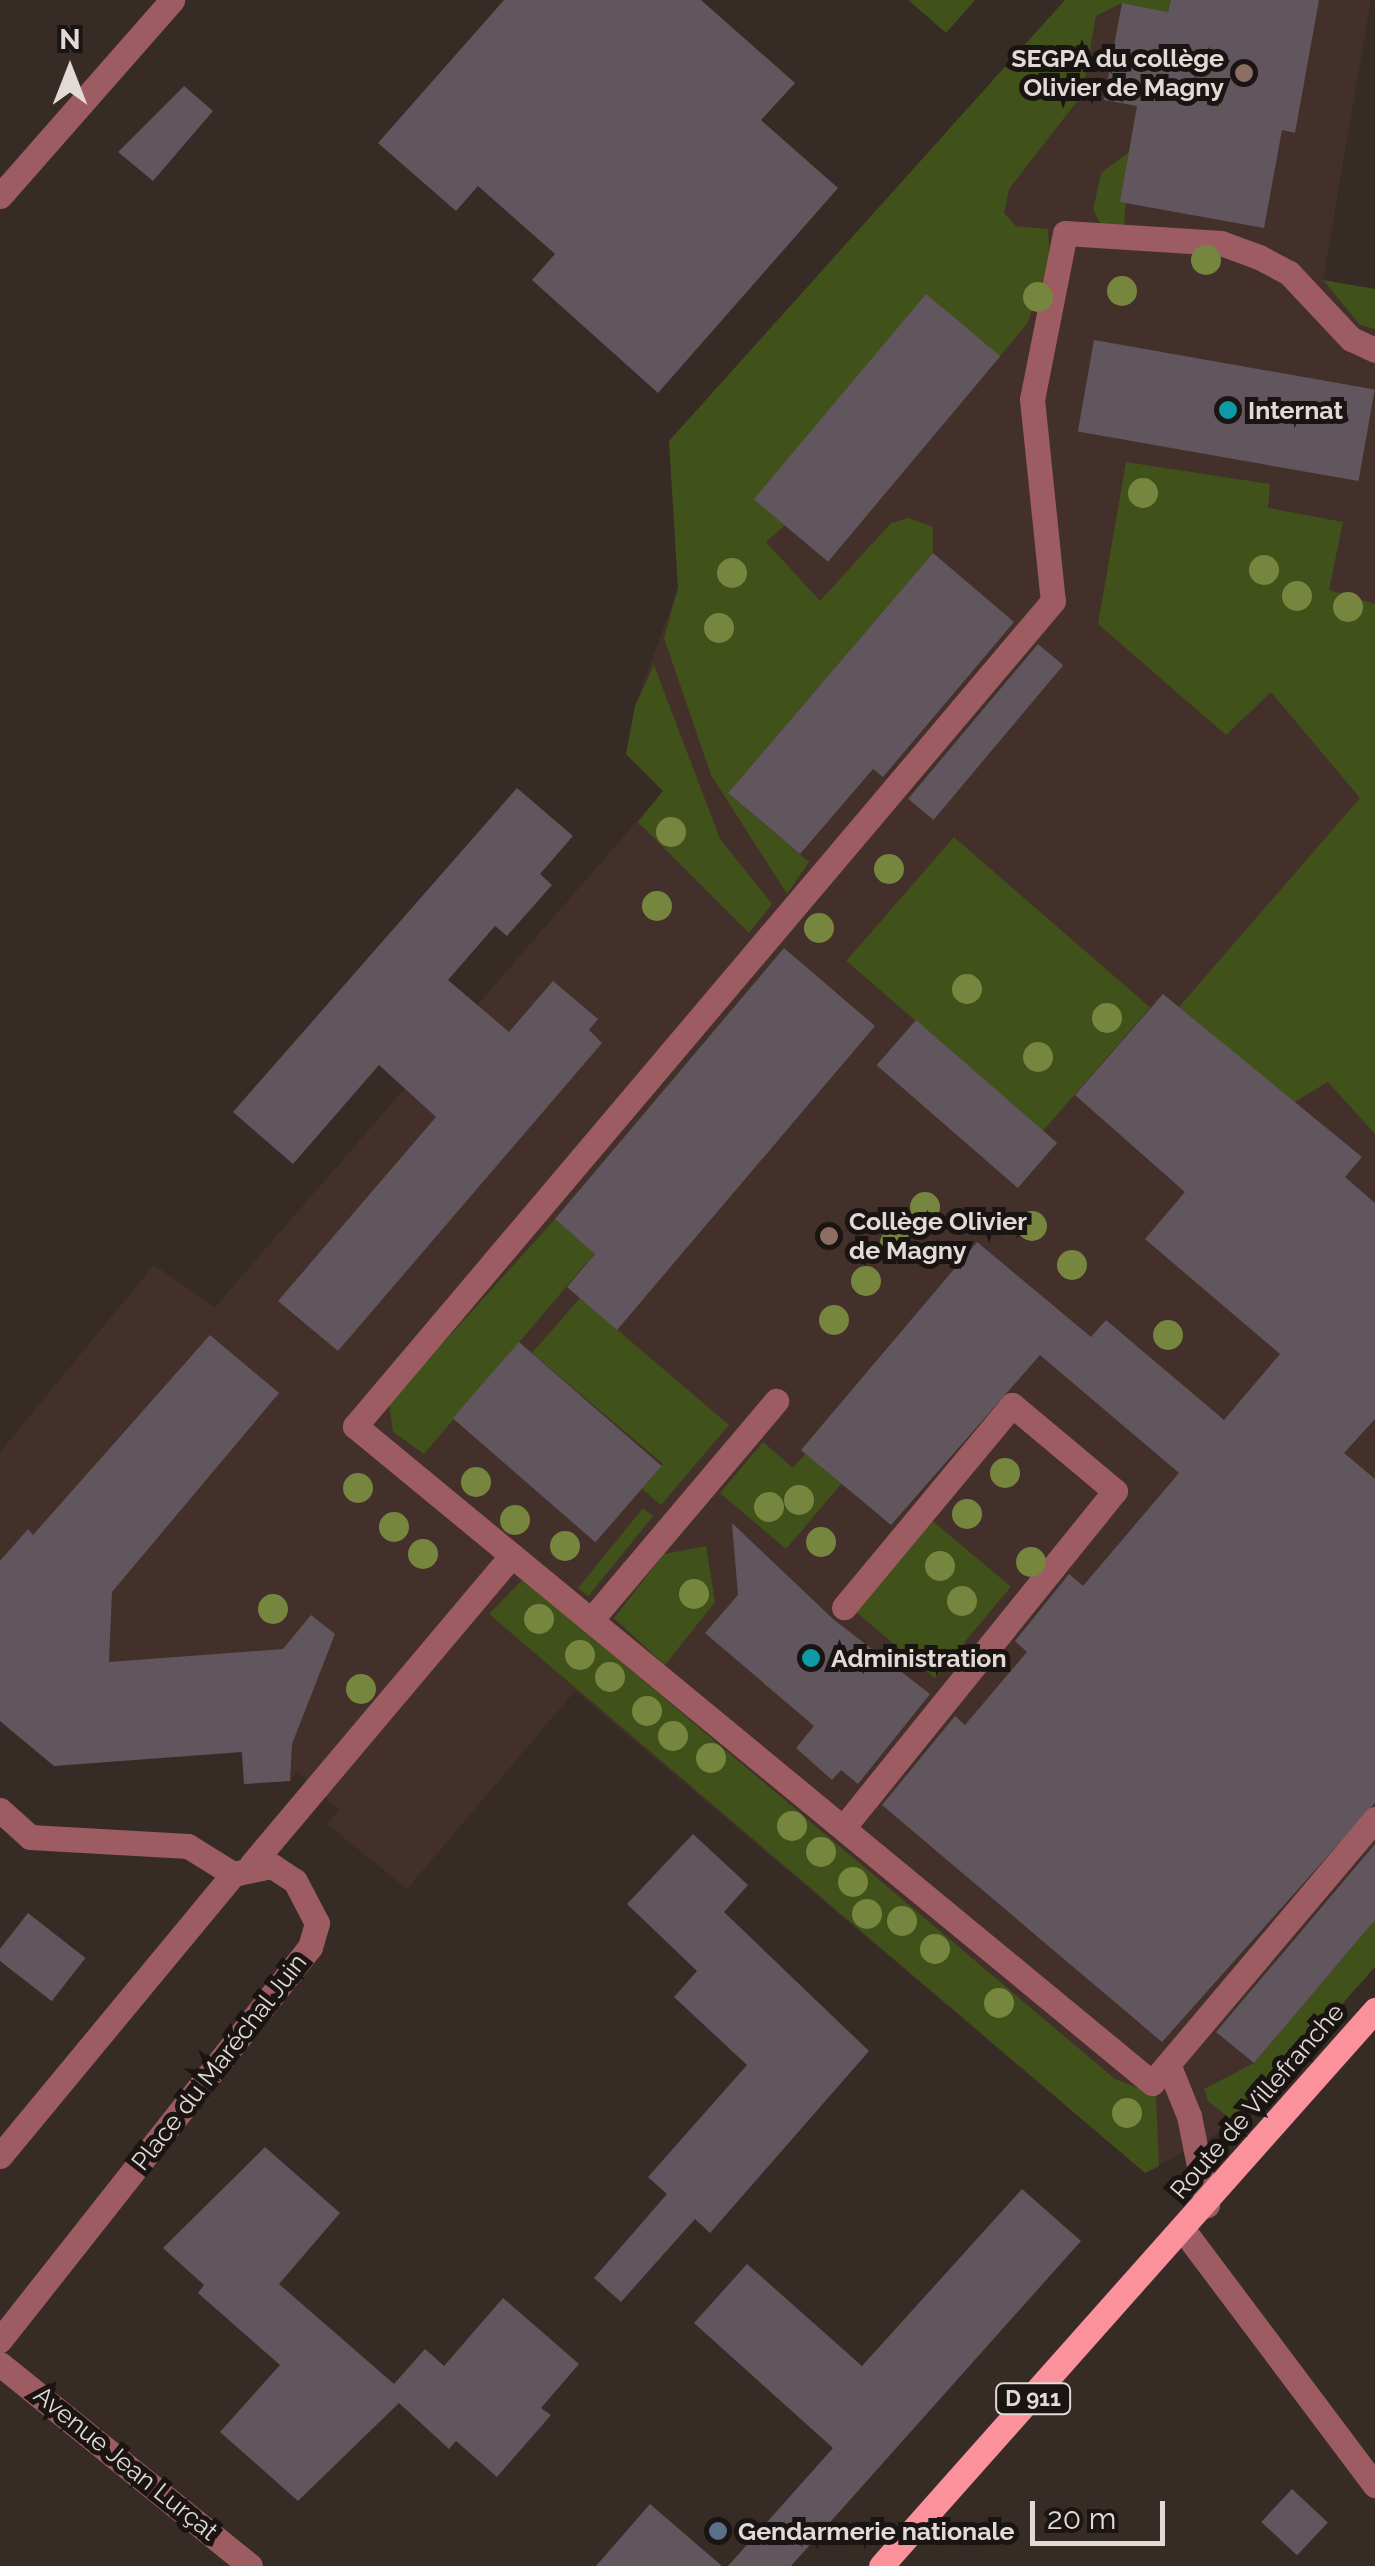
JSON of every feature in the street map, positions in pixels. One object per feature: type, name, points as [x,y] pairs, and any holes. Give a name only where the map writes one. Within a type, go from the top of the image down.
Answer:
[{"type":"main road","name":"Route de Villefranche","points":[[1184,2231],[1375,2010]]},
{"type":"main road","name":"D 911","points":[[881,2566],[1184,2231]]},
{"type":"street","points":[[0,196],[172,0]]},
{"type":"street","points":[[1375,350],[1351,339],[1289,273],[1259,256],[1221,243],[1065,233],[1032,399],[1053,601],[356,1426],[1152,2083],[1375,1819]]},
{"type":"street","points":[[591,1620],[776,1401]]},
{"type":"street","points":[[843,1828],[1115,1491],[1012,1405],[844,1607]]},
{"type":"street","points":[[0,2156],[512,1555]]},
{"type":"street","points":[[0,1810],[30,1837],[188,1846],[242,1869]]},
{"type":"street","name":"Place du Maréchal Juin","points":[[0,2340],[310,1947],[317,1923],[312,1901],[272,1866],[242,1869]]},
{"type":"street","points":[[1168,2064],[1189,2116],[1207,2205]]},
{"type":"street","points":[[1184,2231],[1375,2485]]},
{"type":"street","name":"Avenue Jean Lurçat","points":[[0,2364],[250,2566]]},
{"type":"shaded area","points":[[1065,0],[1371,0],[1323,280],[1375,289],[1375,1967],[1236,2123],[1145,2173],[575,1691],[407,1889],[327,1824],[339,1810],[297,1772],[290,1781],[244,1784],[241,1752],[54,1766],[0,1721],[0,1452],[154,1265],[215,1307],[663,791],[626,754],[635,706],[678,588],[669,441]]},
{"type":"green space","points":[[908,0],[975,0],[946,33]]},
{"type":"green space","points":[[1065,0],[1171,0],[1168,12],[1122,3],[1096,16],[1082,95],[1009,189],[1004,213],[1016,226],[1048,229],[1050,262],[1027,324],[1000,356],[755,500],[785,525],[766,542],[820,601],[891,523],[909,518],[933,527],[933,553],[728,793],[809,862],[787,894],[711,775],[664,638],[678,588],[669,441]]},
{"type":"green space","points":[[1129,152],[1124,228],[1101,225],[1093,210],[1101,173]]},
{"type":"green space","points":[[1323,280],[1375,289],[1375,329],[1360,325]]},
{"type":"green space","points":[[1126,462],[1270,484],[1268,508],[1343,522],[1329,590],[1375,604],[1375,1134],[1328,1082],[1291,1104],[1179,1007],[1360,798],[1271,692],[1226,735],[1098,624]]},
{"type":"green space","points":[[654,665],[720,839],[772,904],[749,933],[638,822],[663,791],[626,754],[635,706]]},
{"type":"green space","points":[[954,837],[1150,1008],[1043,1131],[846,961]]},
{"type":"green space","points":[[555,1219],[595,1253],[424,1454],[393,1432],[389,1403]]},
{"type":"green space","points":[[580,1298],[729,1425],[661,1505],[642,1489],[663,1464],[532,1353]]},
{"type":"green space","points":[[763,1442],[793,1468],[806,1453],[842,1483],[786,1549],[720,1493]]},
{"type":"green space","points":[[643,1508],[653,1516],[588,1596],[578,1588]]},
{"type":"green space","points":[[929,1518],[1011,1587],[934,1678],[853,1609]]},
{"type":"green space","points":[[706,1546],[715,1602],[665,1665],[614,1618],[664,1554]]},
{"type":"green space","points":[[523,1579],[1115,2079],[1156,2095],[1159,2166],[1145,2173],[489,1614]]},
{"type":"green space","points":[[1375,1920],[1375,1967],[1236,2123],[1208,2101],[1204,2089],[1254,2063]]},
{"type":"building","points":[[504,0],[701,0],[795,83],[761,120],[838,188],[658,393],[532,280],[555,254],[478,186],[456,211],[378,143]]},
{"type":"building","points":[[1171,0],[1319,0],[1295,133],[1282,130],[1264,228],[1120,202],[1137,106],[1104,100],[1122,3],[1168,12]]},
{"type":"building","points":[[184,86],[213,111],[153,181],[118,152]]},
{"type":"building","points":[[926,294],[1000,356],[828,562],[754,499]]},
{"type":"building","name":"Internat","points":[[1094,340],[1375,389],[1359,481],[1078,432]]},
{"type":"building","points":[[933,553],[1014,622],[883,777],[873,769],[800,854],[728,793]]},
{"type":"building","points":[[1038,644],[1063,665],[933,820],[908,799]]},
{"type":"building","points":[[517,788],[573,836],[540,874],[552,885],[507,936],[495,926],[448,980],[509,1032],[553,981],[598,1019],[589,1030],[602,1043],[338,1351],[278,1301],[436,1117],[379,1065],[293,1164],[233,1112]]},
{"type":"building","points":[[784,948],[875,1026],[617,1330],[567,1287],[595,1254],[555,1219]]},
{"type":"building","points":[[1163,994],[1362,1157],[1345,1177],[1375,1203],[1375,1419],[1344,1453],[1375,1479],[1375,1803],[1162,2042],[882,1805],[955,1716],[965,1725],[1027,1652],[1015,1641],[1069,1574],[1083,1586],[1179,1473],[1040,1355],[891,1525],[801,1450],[977,1242],[1091,1337],[1106,1320],[1224,1420],[1280,1354],[1145,1239],[1185,1192],[1075,1095]]},
{"type":"building","points":[[916,1020],[1057,1143],[1018,1188],[877,1065]]},
{"type":"building","points":[[210,1335],[279,1393],[112,1592],[109,1662],[283,1649],[311,1615],[335,1634],[292,1744],[290,1781],[244,1784],[242,1752],[54,1766],[0,1721],[0,1561],[28,1529],[33,1535]]},
{"type":"building","points":[[519,1342],[662,1466],[595,1542],[453,1418]]},
{"type":"building","name":"Administration","points":[[732,1523],[833,1619],[930,1694],[858,1784],[841,1770],[832,1780],[796,1748],[814,1726],[705,1633],[738,1595]]},
{"type":"building","points":[[693,1834],[748,1885],[724,1912],[869,2051],[710,2233],[695,2219],[621,2302],[594,2278],[667,2194],[648,2177],[747,2065],[674,1997],[697,1971],[627,1904]]},
{"type":"building","points":[[1375,1844],[1375,1920],[1254,2063],[1216,2032]]},
{"type":"building","points":[[28,1913],[86,1958],[52,2001],[0,1961],[0,1949]]},
{"type":"building","points":[[265,2147],[340,2213],[279,2284],[394,2384],[425,2349],[444,2366],[503,2298],[579,2364],[541,2408],[551,2415],[497,2477],[456,2441],[449,2449],[399,2403],[298,2501],[220,2432],[280,2365],[198,2293],[204,2285],[163,2248]]},
{"type":"building","points":[[1022,2189],[1081,2241],[791,2566],[728,2566],[833,2448],[694,2323],[747,2264],[862,2366]]},
{"type":"building","points":[[1292,2489],[1328,2522],[1297,2555],[1261,2522]]},
{"type":"building","points":[[650,2504],[722,2566],[596,2566]]},
{"type":"place","name":"SEGPA du collège Olivier de Magny","points":[[1244,73]]},
{"type":"place","name":"Internat","points":[[1228,410]]},
{"type":"place","name":"Collège Olivier de Magny","points":[[829,1236]]},
{"type":"place","name":"Administration","points":[[811,1658]]},
{"type":"place","name":"Gendarmerie nationale","points":[[718,2531]]}]
